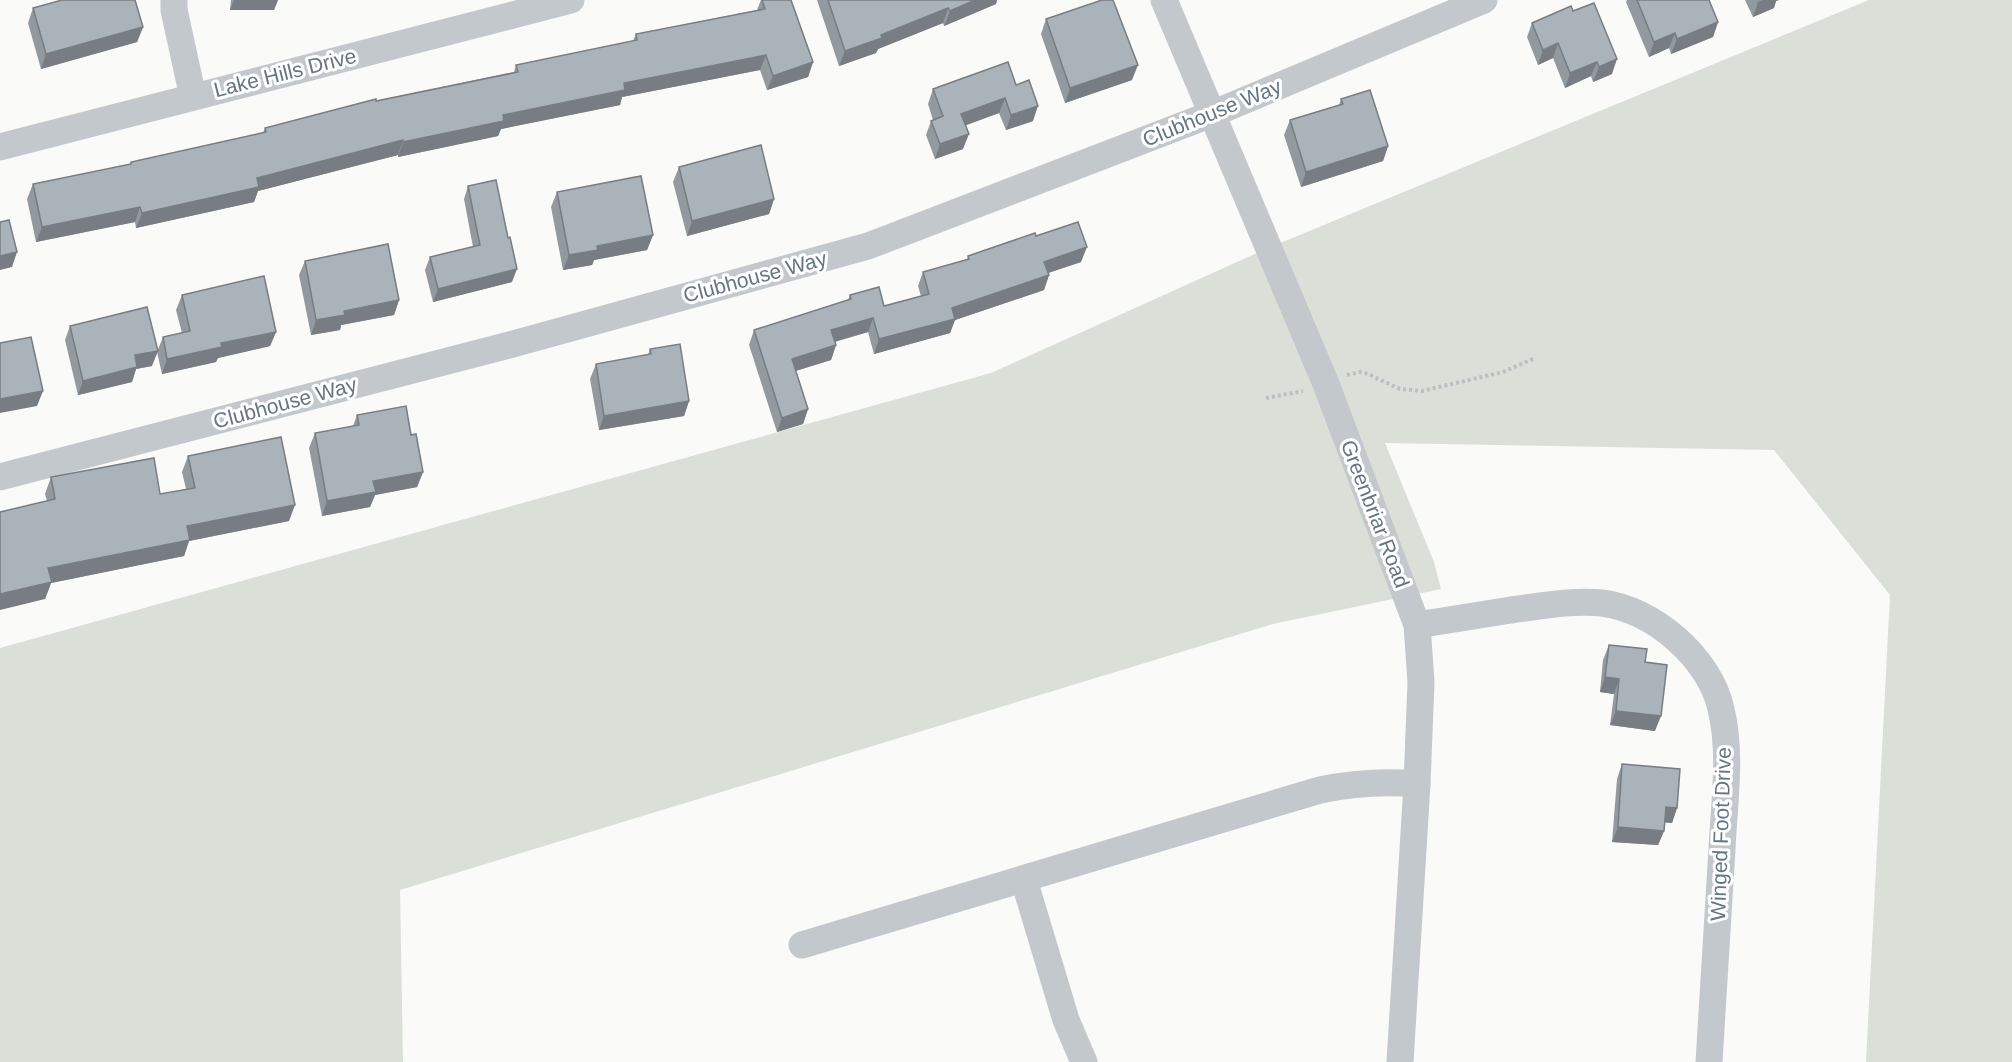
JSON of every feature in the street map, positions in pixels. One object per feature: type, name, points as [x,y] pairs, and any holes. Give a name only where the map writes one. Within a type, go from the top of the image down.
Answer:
[{"type":"street","points":[[174,0],[193,96]]},
{"type":"street","name":"Lake Hills Drive","points":[[0,147],[571,0]]},
{"type":"street","name":"Greenbriar Road","points":[[1164,0],[1326,384],[1417,625],[1421,682],[1400,1062]]},
{"type":"street","name":"Clubhouse Way","points":[[0,477],[513,344],[868,246],[1212,114],[1484,0]]},
{"type":"street","name":"Winged Foot Drive","points":[[1417,625],[1549,605],[1603,603],[1653,621],[1695,658],[1711,682],[1721,707],[1727,764],[1709,1062]]},
{"type":"street","points":[[802,945],[1320,790],[1373,782],[1417,784]]},
{"type":"street","points":[[1024,880],[1066,1020],[1084,1062]]},
{"type":"path","points":[[1266,398],[1309,390],[1360,372],[1400,389],[1422,392],[1503,372],[1535,358]]},
{"type":"shaded area","points":[[1869,0],[2012,0],[2012,1062],[1866,1062],[1890,595],[1774,450],[1385,443],[1434,562],[1441,589],[1273,624],[400,890],[403,1062],[0,1062],[0,648],[991,373],[1268,248]]},
{"type":"building","points":[[62,0],[135,0],[143,27],[46,54],[33,8]]},
{"type":"building","points":[[762,0],[791,0],[813,62],[773,76],[766,55],[624,83],[625,90],[503,115],[504,121],[403,142],[403,140],[257,178],[259,187],[142,213],[140,207],[42,227],[33,184],[131,164],[131,162],[266,132],[265,128],[376,99],[376,101],[518,72],[516,65],[637,40],[636,34],[765,9]]},
{"type":"building","points":[[828,0],[975,0],[950,11],[948,8],[881,35],[882,38],[845,51]]},
{"type":"building","points":[[1102,0],[1113,0],[1138,65],[1070,88],[1046,19]]},
{"type":"building","points":[[1637,0],[1709,0],[1718,22],[1677,39],[1675,33],[1654,42]]},
{"type":"building","points":[[1594,3],[1617,59],[1599,67],[1597,62],[1570,73],[1558,43],[1543,50],[1532,23],[1571,6],[1573,11]]},
{"type":"building","points":[[1008,62],[1016,85],[1029,80],[1038,106],[1011,115],[1005,98],[961,114],[969,134],[940,144],[931,121],[943,116],[933,89]]},
{"type":"building","points":[[1370,90],[1388,146],[1306,172],[1290,120],[1343,104],[1341,99]]},
{"type":"building","points":[[761,145],[774,199],[692,221],[679,167]]},
{"type":"building","points":[[641,176],[653,235],[597,246],[598,250],[569,255],[557,192]]},
{"type":"building","points":[[496,180],[517,269],[438,289],[430,257],[480,245],[468,186]]},
{"type":"building","points":[[9,220],[17,252],[0,256],[0,222]]},
{"type":"building","points":[[1078,222],[1087,247],[1044,262],[1049,275],[952,308],[955,319],[879,339],[873,318],[831,330],[836,345],[792,359],[808,409],[782,418],[754,330],[851,299],[850,295],[879,287],[884,306],[929,294],[923,272],[969,259],[968,256],[1035,233],[1036,236]]},
{"type":"building","points":[[388,244],[399,300],[344,311],[345,315],[316,320],[305,261]]},
{"type":"building","points":[[264,276],[276,332],[221,343],[222,347],[167,359],[163,337],[190,331],[182,295]]},
{"type":"building","points":[[147,307],[158,351],[135,355],[137,367],[83,381],[70,326]]},
{"type":"building","points":[[31,337],[43,391],[0,399],[0,343]]},
{"type":"building","points":[[680,344],[689,401],[604,416],[596,364],[651,354],[650,349]]},
{"type":"building","points":[[406,406],[411,435],[416,434],[423,472],[373,481],[376,492],[327,501],[315,433],[359,425],[357,415]]},
{"type":"building","points":[[281,437],[295,505],[187,526],[190,540],[48,568],[52,582],[0,594],[0,512],[55,499],[51,477],[154,458],[160,494],[195,488],[188,456]]},
{"type":"building","points":[[1609,645],[1647,649],[1645,662],[1667,665],[1661,716],[1616,711],[1619,679],[1605,677]]},
{"type":"building","points":[[1622,764],[1680,769],[1677,808],[1666,807],[1664,831],[1618,827]]}]
